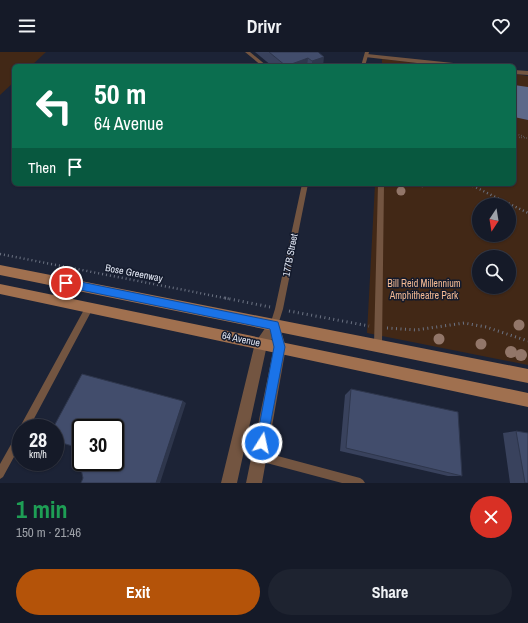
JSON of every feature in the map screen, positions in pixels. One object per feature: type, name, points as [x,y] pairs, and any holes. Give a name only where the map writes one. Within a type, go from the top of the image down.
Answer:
[{"type":"main road","name":"64 Avenue","points":[[0,270],[528,376]]},
{"type":"main road","name":"64 Avenue","points":[[0,289],[528,400]]},
{"type":"street","points":[[367,54],[447,64]]},
{"type":"street","points":[[516,72],[528,73]]},
{"type":"street","points":[[254,483],[280,347],[274,325]]},
{"type":"street","name":"177B Street","points":[[229,483],[262,343],[274,325]]},
{"type":"lane","points":[[247,52],[262,64]]},
{"type":"lane","points":[[364,64],[367,54]]},
{"type":"lane","name":"177B Street","points":[[274,325],[280,309],[305,186]]},
{"type":"lane","points":[[378,345],[381,186]]},
{"type":"lane","points":[[29,419],[89,308]]},
{"type":"lane","points":[[0,474],[12,451]]},
{"type":"lane","points":[[260,456],[360,483]]},
{"type":"path","points":[[516,134],[528,138]]},
{"type":"path","points":[[516,137],[528,138]]},
{"type":"path","points":[[473,186],[528,213]]},
{"type":"path","name":"Bose Greenway","points":[[0,254],[265,306]]},
{"type":"path","points":[[297,312],[378,328],[416,330],[464,323],[486,327],[528,341]]},
{"type":"green space","points":[[0,52],[46,52],[33,64],[12,64],[12,84],[0,95]]},
{"type":"green space","points":[[382,59],[426,64],[382,64]]},
{"type":"green space","name":"Bill Reid Millennium Amphitheatre Park","points":[[516,74],[528,76],[528,365],[367,333],[375,186],[516,186]]},
{"type":"water","points":[[516,85],[528,87],[528,120],[516,117]]},
{"type":"building","points":[[269,52],[318,52],[324,57],[312,61],[308,58],[292,64],[284,64]]},
{"type":"building","points":[[82,374],[183,401],[156,483],[81,483],[83,478],[81,471],[124,471],[124,419],[72,419],[72,446],[64,444],[64,419],[58,419]]},
{"type":"building","points":[[351,389],[458,412],[462,476],[346,448]]},
{"type":"building","points":[[516,431],[528,433],[528,483],[525,483]]},
{"type":"route","points":[[66,283],[274,325],[280,347],[262,443]]}]
